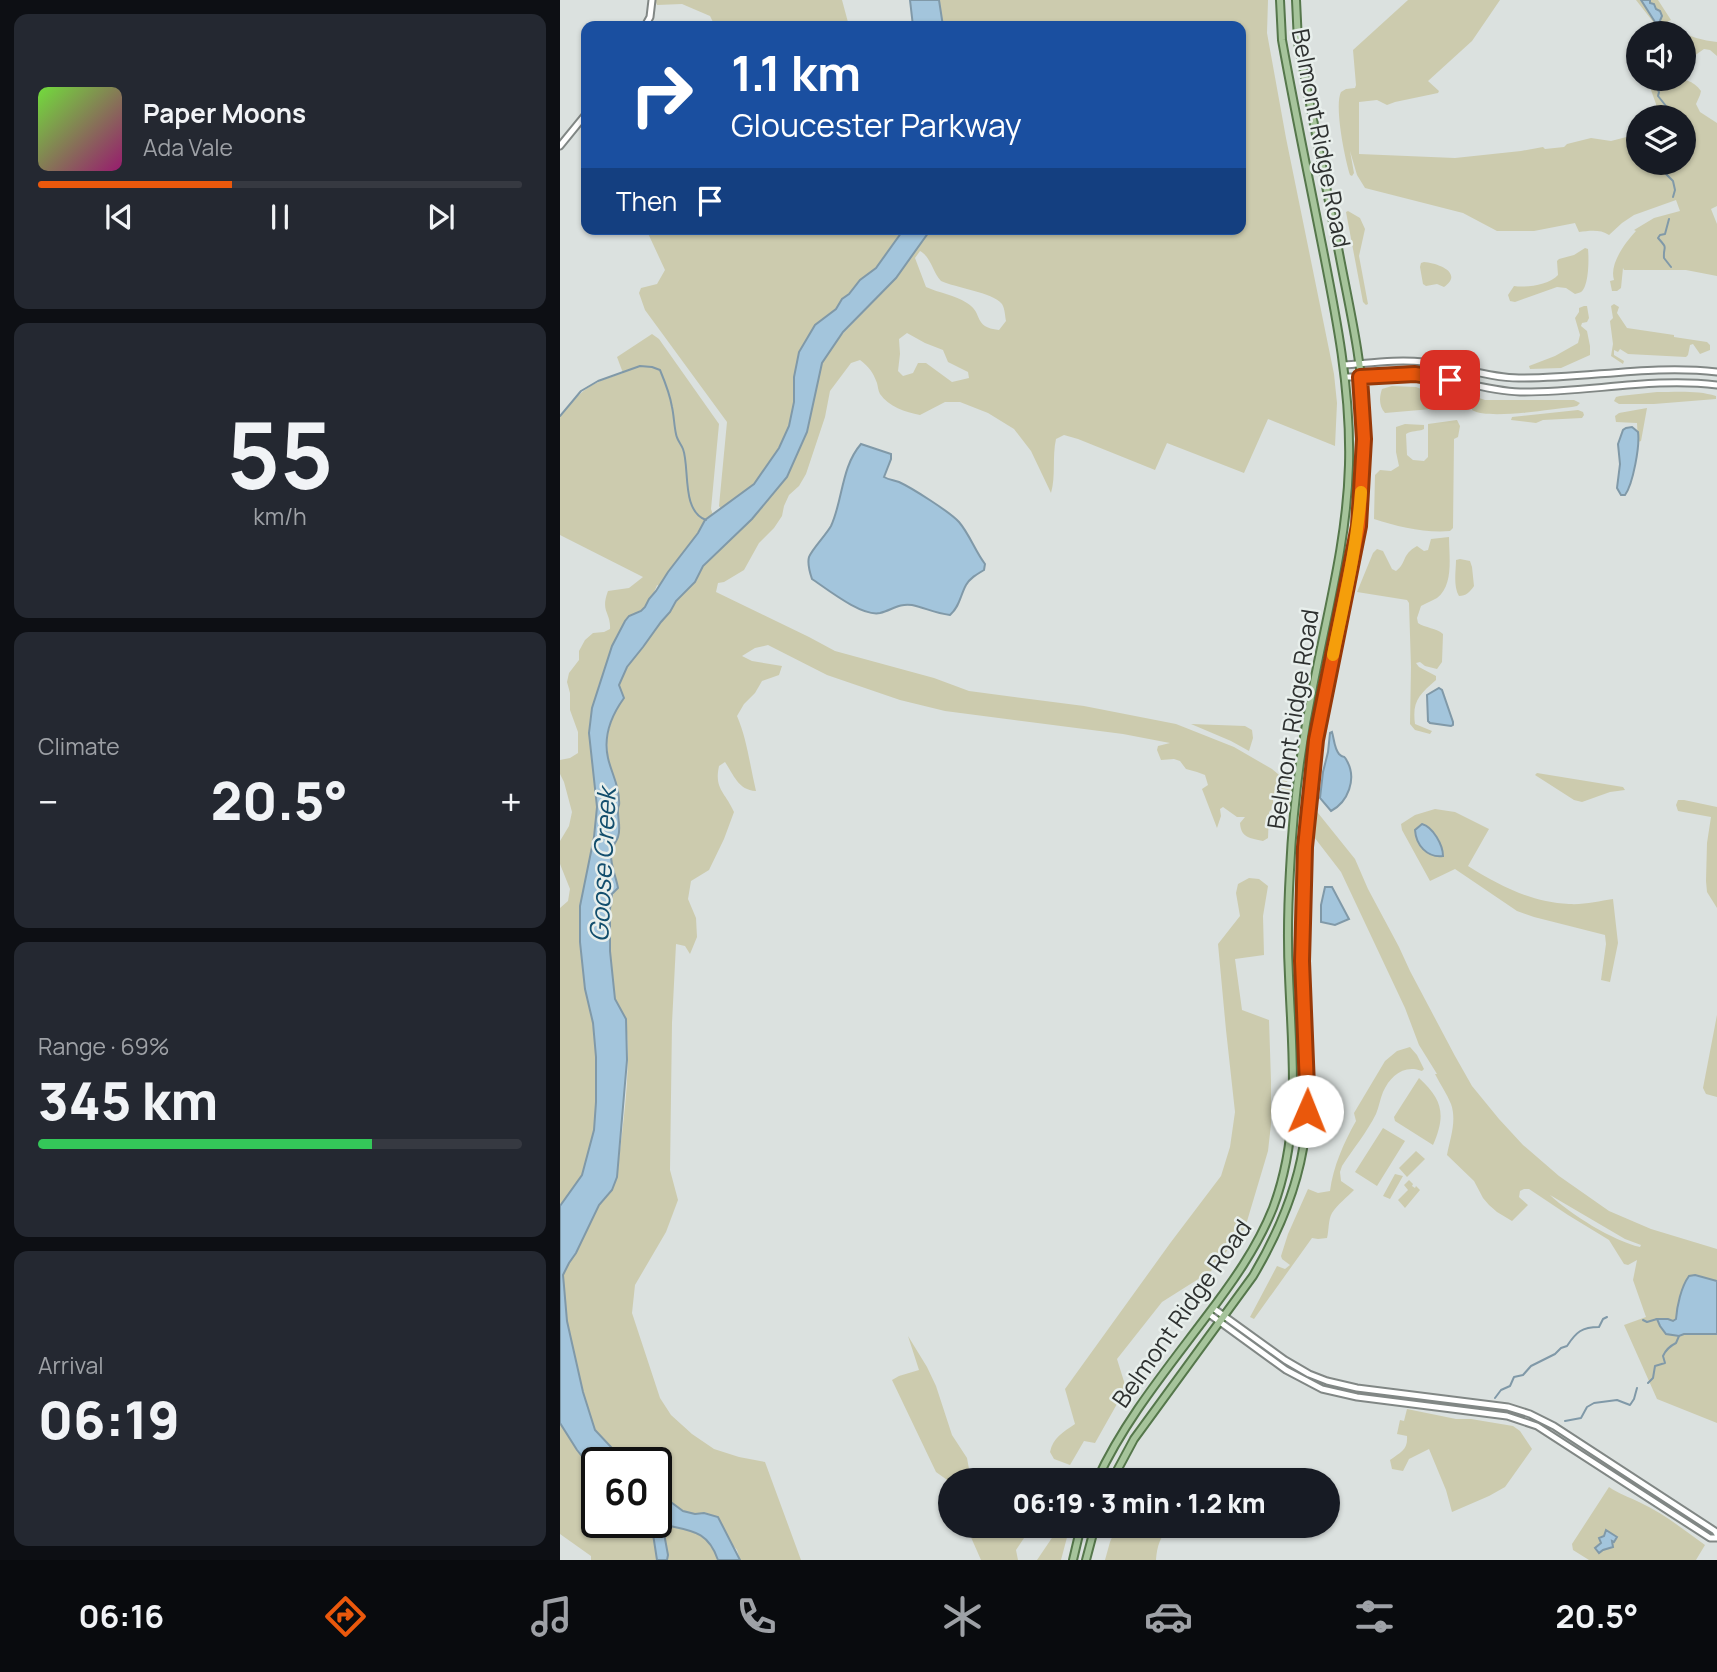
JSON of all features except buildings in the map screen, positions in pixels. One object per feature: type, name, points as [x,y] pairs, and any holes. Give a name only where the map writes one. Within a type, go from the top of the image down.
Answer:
[{"type":"main road","points":[[648,21],[652,0]]},
{"type":"main road","name":"Belmont Ridge Road","points":[[1103,1468],[1124,1430],[1248,1258],[1265,1225],[1282,1180],[1291,1139],[1294,1100],[1288,922],[1291,853],[1307,718],[1344,530],[1349,451],[1344,365],[1282,40],[1280,0]]},
{"type":"main road","name":"Belmont Ridge Road","points":[[1119,1468],[1134,1440],[1253,1276],[1277,1232],[1296,1181],[1304,1138],[1307,1087],[1302,917],[1306,830],[1318,729],[1359,526],[1364,439],[1359,364],[1298,42],[1296,0]]},
{"type":"main road","points":[[560,146],[581,120]]},
{"type":"main road","points":[[1344,365],[1393,360],[1423,361],[1490,376],[1518,378],[1654,369],[1717,372]]},
{"type":"main road","points":[[1345,377],[1423,375],[1476,387],[1517,392],[1663,383],[1717,385]]},
{"type":"main road","points":[[1211,1311],[1290,1373],[1322,1389],[1507,1416],[1537,1426],[1710,1538],[1717,1536]]},
{"type":"main road","points":[[1073,1560],[1078,1538]]},
{"type":"main road","points":[[1086,1560],[1092,1538]]},
{"type":"green space","points":[[655,0],[842,0],[848,21],[712,21],[710,16],[682,4],[657,5]]},
{"type":"green space","points":[[938,0],[1268,0],[1267,33],[1334,374],[1337,403],[1335,446],[1268,419],[1244,473],[1167,443],[1155,470],[1064,435],[1056,439],[1051,493],[1031,451],[1014,429],[988,413],[960,402],[945,402],[920,415],[898,408],[880,394],[872,373],[860,360],[851,363],[830,391],[825,417],[806,474],[799,486],[789,495],[782,516],[759,543],[744,570],[718,583],[716,592],[835,651],[934,678],[969,691],[1084,706],[1176,724],[1234,747],[1272,769],[1314,808],[1355,859],[1410,971],[1472,1086],[1523,1145],[1559,1176],[1609,1211],[1651,1229],[1717,1249],[1717,1423],[1657,1399],[1624,1325],[1646,1317],[1633,1280],[1637,1260],[1628,1265],[1624,1264],[1609,1240],[1529,1189],[1520,1191],[1519,1197],[1528,1205],[1512,1221],[1489,1205],[1474,1181],[1447,1155],[1453,1123],[1453,1110],[1449,1100],[1419,1045],[1405,1008],[1341,872],[1294,811],[1273,797],[1273,808],[1269,812],[1268,838],[1263,841],[1244,834],[1240,823],[1245,817],[1237,817],[1223,807],[1220,809],[1217,828],[1202,789],[1208,785],[1205,775],[1186,769],[1180,761],[1161,760],[1158,746],[1170,743],[1123,734],[945,711],[900,700],[827,675],[768,645],[755,648],[742,656],[752,661],[782,666],[779,675],[762,681],[737,716],[756,791],[741,785],[725,762],[719,766],[719,785],[734,812],[709,870],[691,881],[688,899],[696,918],[697,937],[690,954],[685,946],[676,944],[670,1170],[678,1200],[666,1232],[635,1285],[632,1313],[660,1398],[671,1415],[714,1449],[765,1462],[801,1560],[740,1560],[737,1550],[704,1513],[690,1513],[672,1503],[672,1447],[611,1447],[595,1430],[583,1392],[567,1321],[563,1275],[599,1205],[612,1190],[617,1177],[626,1100],[628,1041],[626,1022],[612,985],[609,919],[610,905],[618,888],[611,849],[619,836],[620,801],[608,759],[607,737],[614,712],[624,698],[619,685],[624,672],[679,597],[657,585],[642,610],[626,620],[617,635],[599,684],[590,719],[589,733],[597,807],[580,906],[596,1057],[596,1102],[594,1130],[582,1175],[560,1206],[560,908],[568,901],[570,889],[560,864],[560,841],[569,826],[572,812],[560,774],[560,760],[578,753],[578,732],[570,710],[567,682],[569,673],[579,660],[579,651],[585,640],[593,633],[610,629],[605,608],[608,591],[629,588],[643,577],[560,535],[560,416],[587,388],[623,373],[617,357],[652,334],[659,339],[719,424],[711,509],[713,515],[705,520],[672,567],[696,581],[703,566],[752,519],[787,477],[807,432],[822,363],[836,341],[896,278],[927,235],[1246,235],[1246,21],[941,21]],"holes":[[[920,251],[927,257],[941,281],[997,300],[1002,304],[1006,321],[999,330],[985,326],[967,303],[926,287],[915,258]],[[907,333],[943,350],[948,362],[968,372],[969,378],[952,382],[926,363],[918,363],[913,373],[903,376],[898,371],[899,339]],[[1550,1195],[1625,1239],[1641,1245],[1629,1244],[1605,1233]]]},
{"type":"green space","points":[[1408,0],[1500,0],[1472,41],[1428,81],[1438,93],[1387,105],[1377,100],[1359,102],[1359,154],[1455,158],[1543,147],[1564,147],[1591,138],[1611,141],[1626,137],[1626,175],[1696,175],[1696,105],[1656,105],[1651,91],[1696,91],[1696,86],[1701,91],[1696,104],[1700,112],[1717,123],[1717,206],[1711,209],[1717,224],[1717,276],[1686,270],[1623,268],[1621,288],[1612,291],[1610,281],[1614,280],[1616,261],[1636,231],[1634,230],[1654,218],[1680,211],[1676,200],[1634,215],[1609,235],[1598,231],[1579,232],[1575,223],[1534,231],[1497,231],[1463,213],[1365,188],[1357,175],[1350,151],[1354,173],[1350,175],[1339,120],[1341,92],[1355,88],[1356,85],[1353,50]]},
{"type":"green space","points":[[1636,0],[1658,0],[1671,20],[1652,21]]},
{"type":"green space","points":[[1696,38],[1717,42],[1717,56],[1710,50],[1704,49],[1696,55]]},
{"type":"green space","points":[[1346,212],[1360,218],[1365,229],[1359,256],[1368,304],[1366,305],[1363,302]]},
{"type":"green space","points":[[649,235],[899,235],[876,268],[860,280],[836,309],[815,325],[789,426],[779,448],[754,484],[721,509],[719,506],[727,422],[645,310],[639,293],[641,288],[657,284],[665,270]]},
{"type":"green space","points":[[1585,248],[1588,249],[1588,272],[1581,292],[1575,294],[1566,288],[1557,287],[1515,302],[1510,301],[1508,295],[1514,286],[1531,286],[1549,281],[1558,275],[1559,259],[1574,255]]},
{"type":"green space","points":[[1424,262],[1436,264],[1450,273],[1449,282],[1444,287],[1423,284],[1420,267]]},
{"type":"green space","points":[[1614,304],[1619,307],[1617,313],[1627,328],[1707,342],[1710,350],[1700,354],[1693,344],[1690,345],[1686,357],[1628,354],[1620,349],[1618,352],[1614,350],[1614,355],[1624,361],[1623,364],[1611,356],[1613,344],[1610,321],[1613,318],[1611,306]]},
{"type":"green space","points":[[1587,306],[1589,318],[1581,326],[1587,331],[1590,355],[1561,368],[1530,369],[1529,366],[1578,343],[1580,335],[1575,318],[1579,308]]},
{"type":"green space","points":[[1392,386],[1464,393],[1485,400],[1574,400],[1580,403],[1572,407],[1491,414],[1472,410],[1472,404],[1452,401],[1446,402],[1443,408],[1385,413],[1381,405],[1381,392],[1382,389]]},
{"type":"green space","points":[[1657,392],[1702,393],[1716,396],[1716,399],[1654,404],[1619,404],[1614,401],[1620,396]]},
{"type":"green space","points":[[1647,408],[1641,441],[1638,442],[1637,423],[1616,422],[1615,416]]},
{"type":"green space","points":[[1578,410],[1583,412],[1582,418],[1543,420],[1536,423],[1511,420],[1512,417]]},
{"type":"green space","points":[[1457,420],[1460,426],[1458,437],[1454,439],[1453,528],[1450,531],[1421,530],[1374,519],[1375,475],[1380,470],[1391,471],[1399,466],[1396,427],[1405,424],[1424,425],[1424,429],[1406,434],[1407,455],[1413,460],[1424,461],[1428,457],[1428,424]]},
{"type":"green space","points":[[1449,537],[1446,586],[1437,598],[1421,606],[1417,618],[1418,623],[1443,634],[1442,662],[1437,669],[1416,663],[1436,676],[1436,680],[1418,699],[1415,710],[1415,724],[1432,731],[1430,734],[1415,730],[1410,724],[1409,603],[1407,600],[1357,592],[1377,549],[1383,551],[1392,569],[1396,571],[1417,546],[1424,551],[1428,550],[1431,539]]},
{"type":"green space","points":[[1456,560],[1470,561],[1474,586],[1468,593],[1459,596],[1455,574]]},
{"type":"green space","points":[[1191,724],[1245,726],[1252,730],[1253,738],[1249,751],[1231,741]]},
{"type":"green space","points":[[1537,773],[1623,787],[1625,790],[1610,792],[1582,802],[1574,800],[1535,775]]},
{"type":"green space","points":[[1678,800],[1717,807],[1717,908],[1707,892],[1706,881],[1711,817],[1678,811]]},
{"type":"green space","points":[[1435,809],[1455,812],[1489,829],[1468,866],[1492,880],[1529,896],[1555,903],[1580,904],[1613,899],[1618,943],[1610,982],[1601,980],[1605,935],[1517,911],[1455,869],[1430,881],[1401,824],[1415,815]]},
{"type":"green space","points":[[1249,878],[1259,879],[1268,886],[1263,916],[1264,955],[1235,959],[1242,1010],[1269,1020],[1271,1124],[1268,1151],[1245,1228],[1211,1271],[1162,1302],[1117,1359],[1126,1388],[1095,1443],[1084,1441],[1070,1465],[1054,1459],[1050,1452],[1056,1439],[1075,1424],[1065,1389],[1221,1176],[1230,1147],[1235,1112],[1218,944],[1240,916],[1236,893],[1238,884]]},
{"type":"green space","points":[[1717,1015],[1717,1097],[1706,1094],[1703,1088]]},
{"type":"green space","points":[[1410,1047],[1424,1069],[1404,1070],[1394,1076],[1386,1086],[1376,1114],[1342,1166],[1341,1181],[1354,1190],[1332,1213],[1327,1238],[1312,1238],[1254,1319],[1250,1317],[1277,1266],[1285,1269],[1290,1265],[1281,1256],[1308,1189],[1318,1193],[1330,1191],[1340,1155],[1356,1121],[1354,1113],[1385,1061],[1397,1051]]},
{"type":"green space","points":[[1419,1078],[1433,1094],[1440,1108],[1440,1125],[1433,1145],[1395,1121],[1394,1117]]},
{"type":"green space","points":[[1383,1128],[1405,1141],[1377,1186],[1355,1172]]},
{"type":"green space","points":[[1416,1151],[1425,1159],[1407,1177],[1399,1168]]},
{"type":"green space","points":[[1395,1174],[1403,1176],[1390,1199],[1383,1196]]},
{"type":"green space","points":[[1409,1180],[1412,1186],[1420,1190],[1405,1208],[1398,1200],[1408,1190],[1404,1185]]},
{"type":"green space","points":[[908,1336],[936,1386],[952,1435],[967,1458],[969,1468],[938,1468],[938,1473],[936,1472],[892,1380],[919,1370]]},
{"type":"green space","points":[[1407,1409],[1456,1419],[1513,1426],[1520,1431],[1532,1449],[1505,1487],[1452,1512],[1429,1449],[1409,1459],[1403,1471],[1392,1469],[1390,1460],[1406,1445],[1407,1436],[1397,1434],[1400,1420],[1404,1421]]},
{"type":"green space","points":[[560,1423],[581,1455],[581,1538],[654,1538],[657,1560],[591,1560],[591,1556],[560,1534]]},
{"type":"green space","points":[[1609,1487],[1656,1511],[1705,1545],[1696,1560],[1589,1560],[1573,1550],[1572,1544]]},
{"type":"green space","points":[[672,1527],[691,1531],[704,1538],[718,1560],[667,1560],[665,1538],[672,1538]]},
{"type":"green space","points":[[971,1538],[1024,1538],[1016,1550],[1018,1560],[981,1560]]},
{"type":"green space","points":[[1052,1538],[1067,1538],[1061,1560],[1037,1560]]},
{"type":"green space","points":[[1112,1538],[1162,1538],[1156,1560],[1105,1560]]},
{"type":"water","points":[[910,0],[939,0],[942,21],[912,21]]},
{"type":"water","points":[[1641,0],[1650,0],[1660,11],[1660,21],[1654,21]]},
{"type":"water","name":"Goose Creek","points":[[900,235],[927,235],[896,278],[843,332],[822,363],[807,432],[787,477],[752,519],[703,566],[695,582],[676,601],[627,667],[619,685],[624,698],[615,712],[607,734],[608,758],[618,789],[619,803],[619,834],[611,852],[618,888],[612,894],[610,909],[610,951],[615,999],[626,1019],[627,1060],[617,1177],[612,1190],[599,1205],[563,1275],[567,1321],[583,1392],[595,1430],[611,1447],[581,1447],[581,1455],[560,1423],[560,1206],[582,1175],[594,1130],[596,1102],[593,1023],[585,989],[580,942],[580,906],[594,837],[597,807],[589,733],[592,708],[612,646],[625,621],[645,607],[705,520],[754,484],[779,448],[789,426],[794,402],[794,377],[799,352],[815,325],[836,309],[860,280],[876,268]]},
{"type":"water","points":[[1632,427],[1638,432],[1637,455],[1628,490],[1625,495],[1621,495],[1617,488],[1620,464],[1618,444],[1623,430]]},
{"type":"water","points":[[861,444],[891,454],[884,477],[913,489],[954,518],[963,527],[985,564],[984,570],[968,583],[950,615],[907,605],[880,613],[864,611],[812,579],[809,557],[831,526],[846,473]]},
{"type":"water","points":[[1439,688],[1453,722],[1451,726],[1428,721],[1427,695]]},
{"type":"water","points":[[1332,732],[1336,749],[1346,759],[1350,768],[1351,782],[1342,802],[1331,811],[1320,798]]},
{"type":"water","points":[[1422,824],[1437,837],[1443,856],[1427,853],[1420,845],[1415,830]]},
{"type":"water","points":[[1325,887],[1332,887],[1349,919],[1335,925],[1321,922]]},
{"type":"water","points":[[1689,1276],[1717,1281],[1717,1334],[1666,1334],[1657,1319],[1676,1319],[1684,1286]]},
{"type":"water","points":[[672,1503],[683,1511],[718,1517],[740,1560],[718,1560],[709,1543],[691,1531],[672,1527]]},
{"type":"water","points":[[1606,1530],[1617,1537],[1612,1541],[1613,1547],[1599,1553],[1595,1548],[1601,1543],[1599,1538],[1604,1536]]},
{"type":"water","points":[[654,1538],[665,1538],[667,1560],[657,1560]]},
{"type":"waterway","points":[[1658,91],[1658,96],[1665,105]]},
{"type":"waterway","points":[[1667,175],[1673,181],[1673,197]]},
{"type":"waterway","points":[[1669,219],[1665,234],[1658,238],[1664,246],[1664,258],[1671,267]]},
{"type":"waterway","points":[[560,416],[581,391],[598,381],[640,366],[660,370],[670,397],[677,436],[685,457],[690,499],[698,515],[706,520]]},
{"type":"waterway","points":[[1495,1398],[1501,1390],[1510,1386],[1514,1377],[1523,1375],[1531,1366],[1567,1346],[1580,1331],[1599,1327],[1607,1317]]},
{"type":"waterway","points":[[1643,1320],[1647,1322],[1657,1319]]},
{"type":"waterway","points":[[1648,1383],[1653,1378],[1655,1366],[1665,1363],[1664,1354],[1676,1343],[1679,1336]]},
{"type":"waterway","points":[[1565,1421],[1581,1418],[1587,1407],[1594,1403],[1617,1400],[1630,1405],[1637,1388]]},
{"type":"slow traffic","points":[[1333,655],[1353,562],[1361,492]]},
{"type":"route","points":[[1307,1111],[1302,961],[1305,847],[1316,740],[1359,526],[1364,439],[1360,377],[1415,374],[1450,380]]}]
